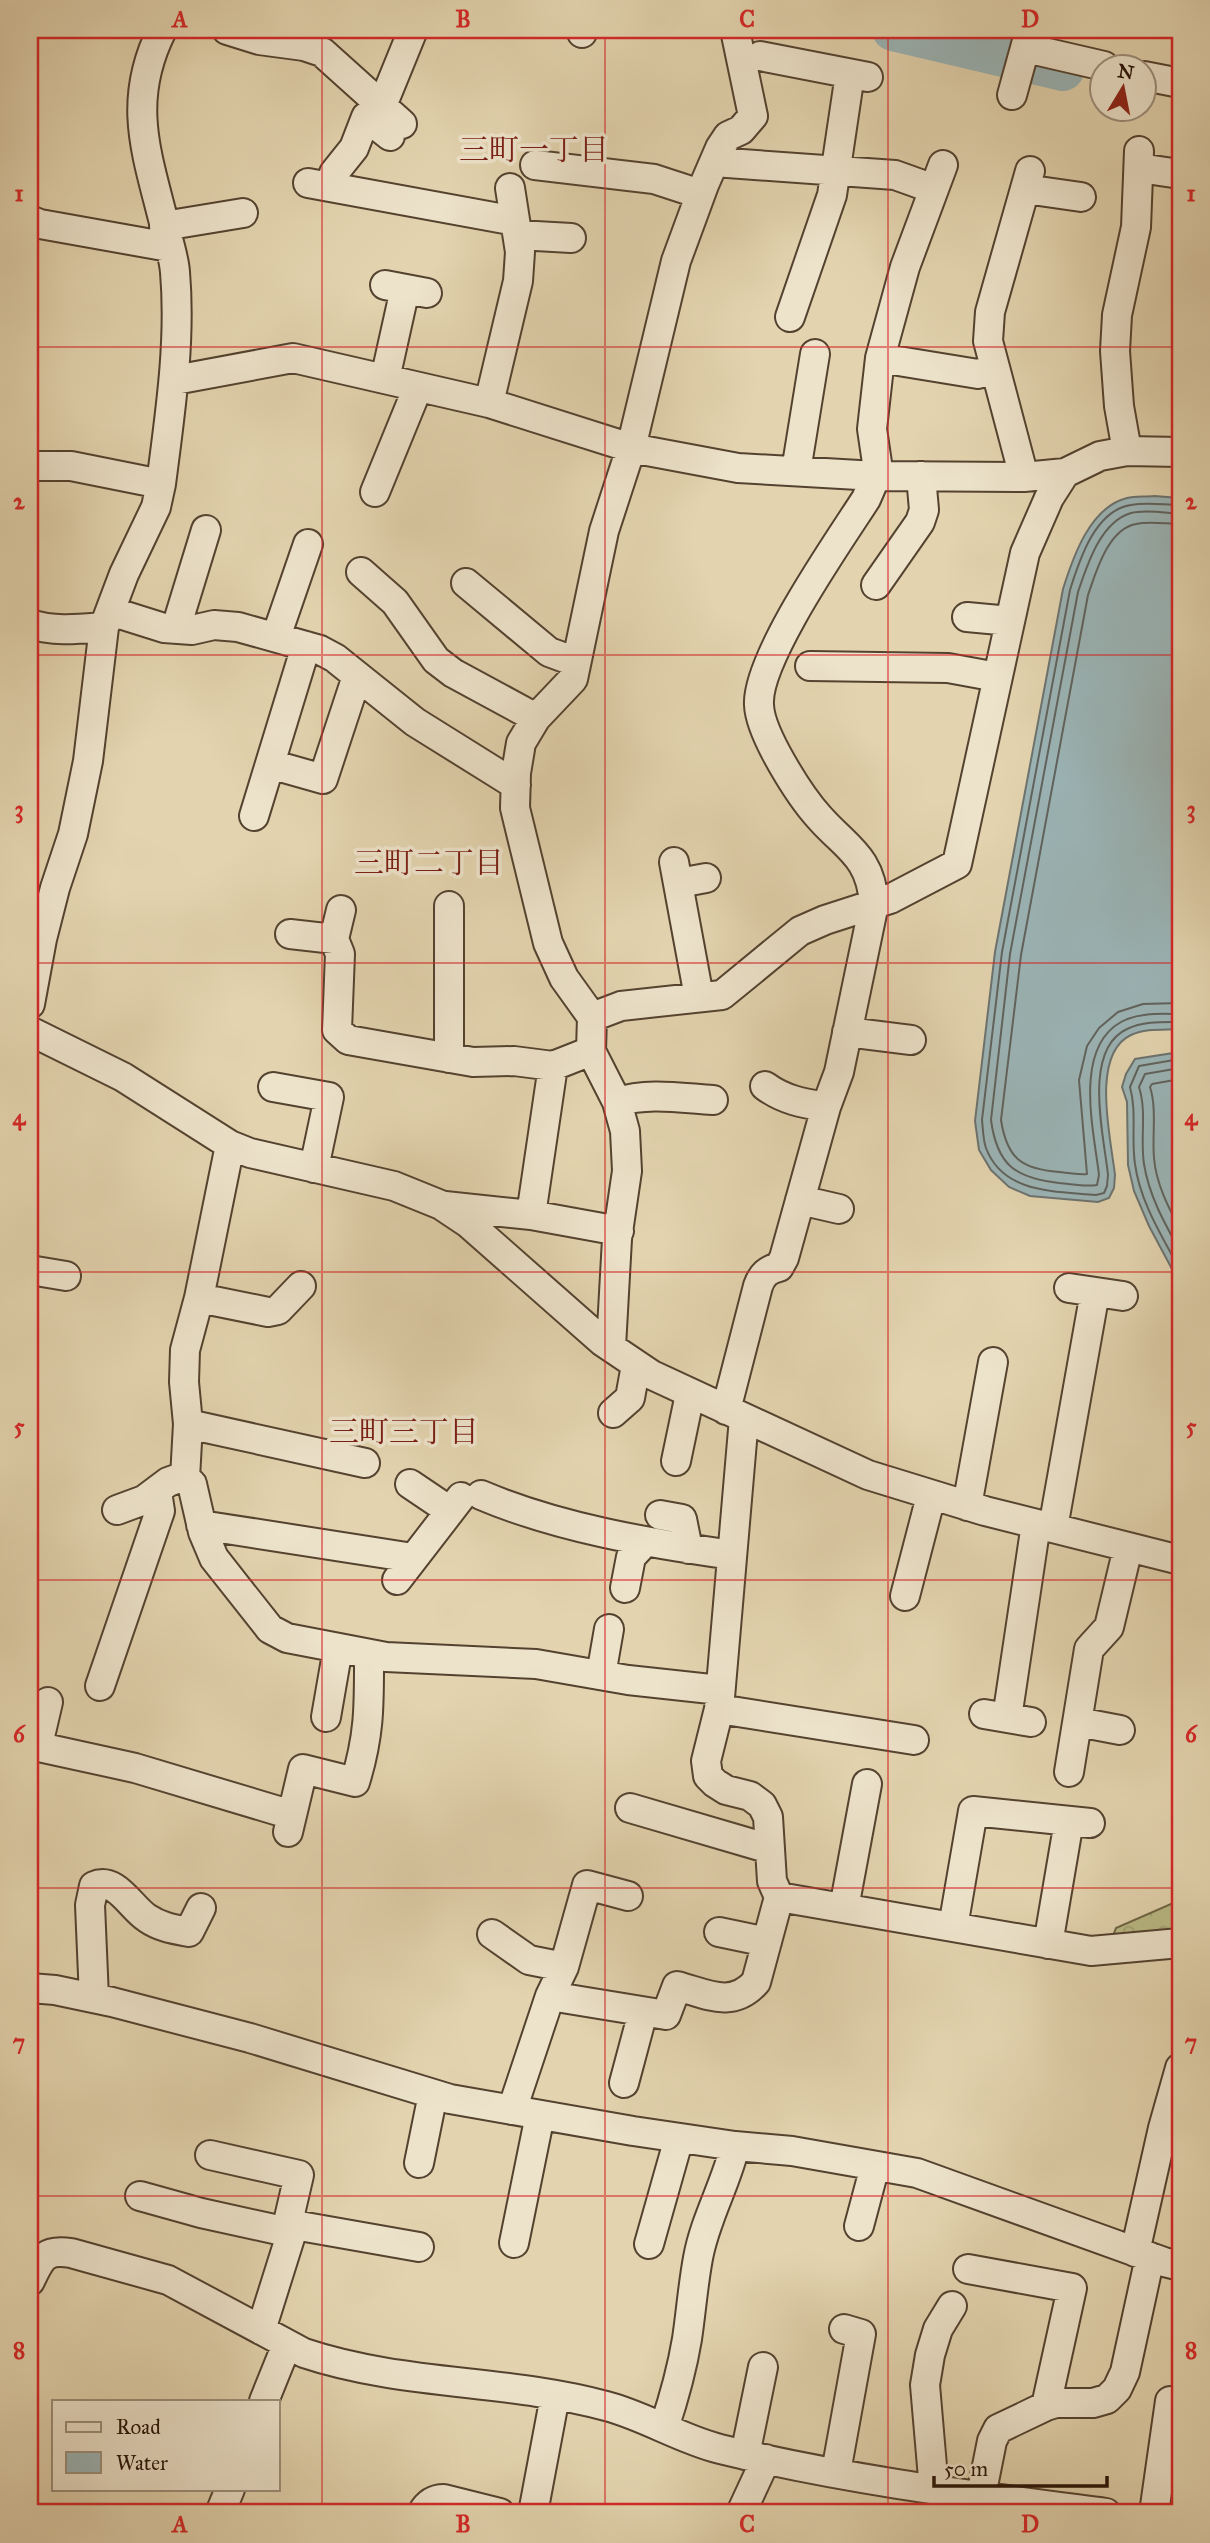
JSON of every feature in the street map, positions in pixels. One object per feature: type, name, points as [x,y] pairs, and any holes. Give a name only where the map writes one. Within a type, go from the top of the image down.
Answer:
[{"type":"street","points":[[30,1004],[42,939],[73,834],[88,761],[107,619],[124,574],[156,507],[161,484],[175,380],[175,270],[143,135],[141,94],[151,51],[162,30]]},
{"type":"street","points":[[227,30],[259,40],[304,46],[322,52],[391,122]]},
{"type":"street","points":[[391,122],[412,30]]},
{"type":"street","points":[[611,1347],[619,1231],[627,1171],[625,1131],[617,1102],[591,1051],[592,1017],[564,978],[548,943],[516,808],[516,785],[521,743],[536,718],[573,679],[604,531],[631,448],[676,261],[714,162],[728,136],[741,130],[753,116],[735,30]]},
{"type":"street","points":[[1013,95],[1025,49],[1088,63]]},
{"type":"street","points":[[773,53],[859,75],[832,195],[788,298]]},
{"type":"street","points":[[1158,79],[1180,83]]},
{"type":"street","points":[[391,122],[366,117],[354,148],[334,173],[319,185],[571,239]]},
{"type":"street","points":[[1127,452],[1119,407],[1115,351],[1117,315],[1136,227],[1139,159],[1180,174]]},
{"type":"street","points":[[550,1996],[666,2015],[677,1986],[720,1998],[733,1998],[747,1992],[756,1982],[779,1896],[772,1881],[768,1818],[762,1805],[750,1796],[726,1790],[708,1776],[706,1762],[720,1700],[732,1555],[735,1414],[758,1286],[761,1277],[769,1270],[779,1267],[784,1258],[826,1107],[839,1072],[874,904],[861,860],[802,798],[768,734],[759,706],[765,674],[775,650],[866,499],[876,476],[872,429],[880,358],[905,267],[939,177],[714,162]]},
{"type":"street","points":[[535,165],[654,179],[700,194]]},
{"type":"street","points":[[1024,477],[988,341],[990,312],[1027,180],[1081,197]]},
{"type":"street","points":[[489,403],[518,281],[520,252],[510,188]]},
{"type":"street","points":[[30,220],[40,224],[167,236],[243,213]]},
{"type":"street","points":[[385,379],[406,289]]},
{"type":"street","points":[[796,471],[815,354]]},
{"type":"street","points":[[175,380],[293,358],[489,403],[631,448],[738,468],[876,476],[1024,477],[1065,473],[1100,456],[1127,452],[1180,452]]},
{"type":"street","points":[[880,358],[978,374],[994,369]]},
{"type":"street","points":[[375,492],[418,387]]},
{"type":"street","points":[[30,466],[71,466],[161,484]]},
{"type":"street","points":[[592,1017],[621,1006],[722,995],[800,931],[890,899],[957,864],[1025,553],[1049,498],[1065,473]]},
{"type":"street","points":[[876,585],[920,522],[924,510],[921,476]]},
{"type":"street","points":[[176,628],[206,530]]},
{"type":"street","points":[[276,637],[309,544]]},
{"type":"street","points":[[361,572],[395,602],[436,660],[453,673],[536,718]]},
{"type":"street","points":[[466,583],[549,652],[576,662]]},
{"type":"street","points":[[967,617],[1010,621]]},
{"type":"street","points":[[30,624],[41,628],[65,629],[107,619],[192,630],[214,625],[238,627],[306,646],[335,658],[415,722],[516,785]]},
{"type":"street","points":[[254,816],[306,646]]},
{"type":"street","points":[[810,666],[948,668],[997,677]]},
{"type":"street","points":[[270,764],[323,779],[357,676]]},
{"type":"street","points":[[687,874],[699,997]]},
{"type":"street","points":[[449,906],[449,1058]]},
{"type":"street","points":[[341,910],[334,939],[340,954],[337,1030],[348,1040],[393,1061],[449,1058],[473,1062],[514,1061],[553,1066],[591,1051]]},
{"type":"street","points":[[290,934],[334,939]]},
{"type":"street","points":[[30,1031],[123,1077],[230,1145],[250,1153],[394,1186],[441,1205],[468,1223],[611,1347],[636,1365],[690,1394],[868,1475],[967,1506],[1180,1560]]},
{"type":"street","points":[[847,1032],[911,1040]]},
{"type":"street","points":[[531,1215],[553,1066]]},
{"type":"street","points":[[765,1086],[778,1097],[826,1107]]},
{"type":"street","points":[[273,1087],[329,1097],[314,1168]]},
{"type":"street","points":[[617,1102],[649,1096],[713,1100]]},
{"type":"street","points":[[185,1478],[188,1424],[183,1364],[230,1145]]},
{"type":"street","points":[[800,1200],[839,1209]]},
{"type":"street","points":[[441,1205],[531,1215],[619,1231]]},
{"type":"street","points":[[30,1270],[66,1276]]},
{"type":"street","points":[[199,1298],[268,1312],[278,1310],[302,1286]]},
{"type":"street","points":[[1008,1718],[1044,1526],[1082,1290],[1123,1296]]},
{"type":"street","points":[[967,1506],[993,1362]]},
{"type":"street","points":[[612,1413],[630,1398],[636,1365]]},
{"type":"street","points":[[676,1461],[690,1394]]},
{"type":"street","points":[[188,1424],[365,1464]]},
{"type":"street","points":[[117,1510],[157,1492],[168,1482],[185,1478],[192,1484],[201,1525],[214,1558],[270,1629],[286,1638],[369,1654],[436,1661],[536,1664],[914,1740]]},
{"type":"street","points":[[410,1484],[464,1501],[511,1507],[644,1542],[732,1555]]},
{"type":"street","points":[[100,1686],[160,1511],[157,1492]]},
{"type":"street","points":[[905,1596],[931,1496]]},
{"type":"street","points":[[201,1525],[405,1569],[464,1501]]},
{"type":"street","points":[[660,1515],[682,1519],[688,1549]]},
{"type":"street","points":[[625,1588],[631,1557],[644,1542]]},
{"type":"street","points":[[1069,1772],[1089,1650],[1109,1627],[1128,1548]]},
{"type":"street","points":[[601,1675],[609,1629]]},
{"type":"street","points":[[326,1717],[338,1648]]},
{"type":"street","points":[[48,1702],[34,1745],[135,1768],[290,1824],[303,1769],[355,1782],[365,1750],[369,1718],[369,1654]]},
{"type":"street","points":[[1078,1722],[1120,1730]]},
{"type":"street","points":[[844,1908],[867,1784]]},
{"type":"street","points":[[630,1808],[770,1849]]},
{"type":"street","points":[[953,1927],[974,1811],[1079,1822],[1048,1944]]},
{"type":"street","points":[[94,1998],[90,1905],[94,1886],[101,1883],[113,1885],[145,1917],[163,1927],[189,1932],[201,1908]]},
{"type":"street","points":[[512,2110],[550,1996],[564,1967],[587,1885],[628,1896]]},
{"type":"street","points":[[779,1896],[1090,1951],[1180,1943]]},
{"type":"street","points":[[719,1931],[767,1942]]},
{"type":"street","points":[[492,1934],[529,1960],[564,1967]]},
{"type":"street","points":[[30,1988],[94,1998],[250,2038],[450,2099],[679,2138],[792,2151],[917,2173],[1180,2266]]},
{"type":"street","points":[[624,2083],[643,2012]]},
{"type":"street","points":[[981,2496],[992,2441],[999,2429],[1056,2403],[1093,2403],[1107,2399],[1117,2389],[1125,2372],[1143,2255],[1172,2130],[1180,2068]]},
{"type":"street","points":[[419,2163],[433,2094]]},
{"type":"street","points":[[514,2243],[541,2115]]},
{"type":"street","points":[[649,2244],[679,2138]]},
{"type":"street","points":[[664,2427],[677,2389],[685,2351],[698,2257],[706,2224],[730,2169],[735,2146]]},
{"type":"street","points":[[210,2155],[299,2175],[289,2218],[293,2229],[261,2330]]},
{"type":"street","points":[[859,2225],[875,2165]]},
{"type":"street","points":[[140,2196],[201,2213],[419,2247]]},
{"type":"street","points":[[32,2269],[46,2255],[56,2251],[131,2269],[168,2280],[287,2344],[325,2360],[398,2376],[507,2388],[605,2405],[716,2448],[836,2472],[937,2501],[981,2496],[1106,2513]]},
{"type":"street","points":[[968,2269],[1072,2288],[1046,2406]]},
{"type":"street","points":[[937,2501],[925,2385],[938,2329],[952,2306]]},
{"type":"street","points":[[836,2472],[861,2334],[844,2329]]},
{"type":"street","points":[[264,2400],[287,2344]]},
{"type":"street","points":[[741,2513],[755,2457],[763,2367]]},
{"type":"street","points":[[533,2513],[555,2396]]},
{"type":"street","points":[[1154,2513],[1170,2401]]},
{"type":"street","points":[[220,2513],[230,2490]]},
{"type":"street","points":[[422,2513],[435,2499],[500,2513]]},
{"type":"green space","points":[[1180,1900],[1180,1932],[1113,1936],[1116,1928]]},
{"type":"water","points":[[1127,498],[1180,498],[1180,1029],[1149,1030],[1131,1035],[1118,1045],[1111,1060],[1106,1099],[1115,1175],[1114,1188],[1109,1198],[1098,1202],[1030,1196],[1009,1187],[991,1170],[979,1150],[975,1121],[995,952],[1067,576],[1085,535],[1103,512],[1114,503]]},
{"type":"water","points":[[1180,1052],[1180,1284],[1134,1191],[1128,1165],[1127,1102],[1122,1087],[1135,1059]]},
{"type":"waterway","points":[[893,30],[1063,70]]},
{"type":"district","name":"三町一丁目","points":[[534,150]]},
{"type":"district","name":"三町二丁目","points":[[429,863]]},
{"type":"district","name":"三町三丁目","points":[[404,1432]]}]
